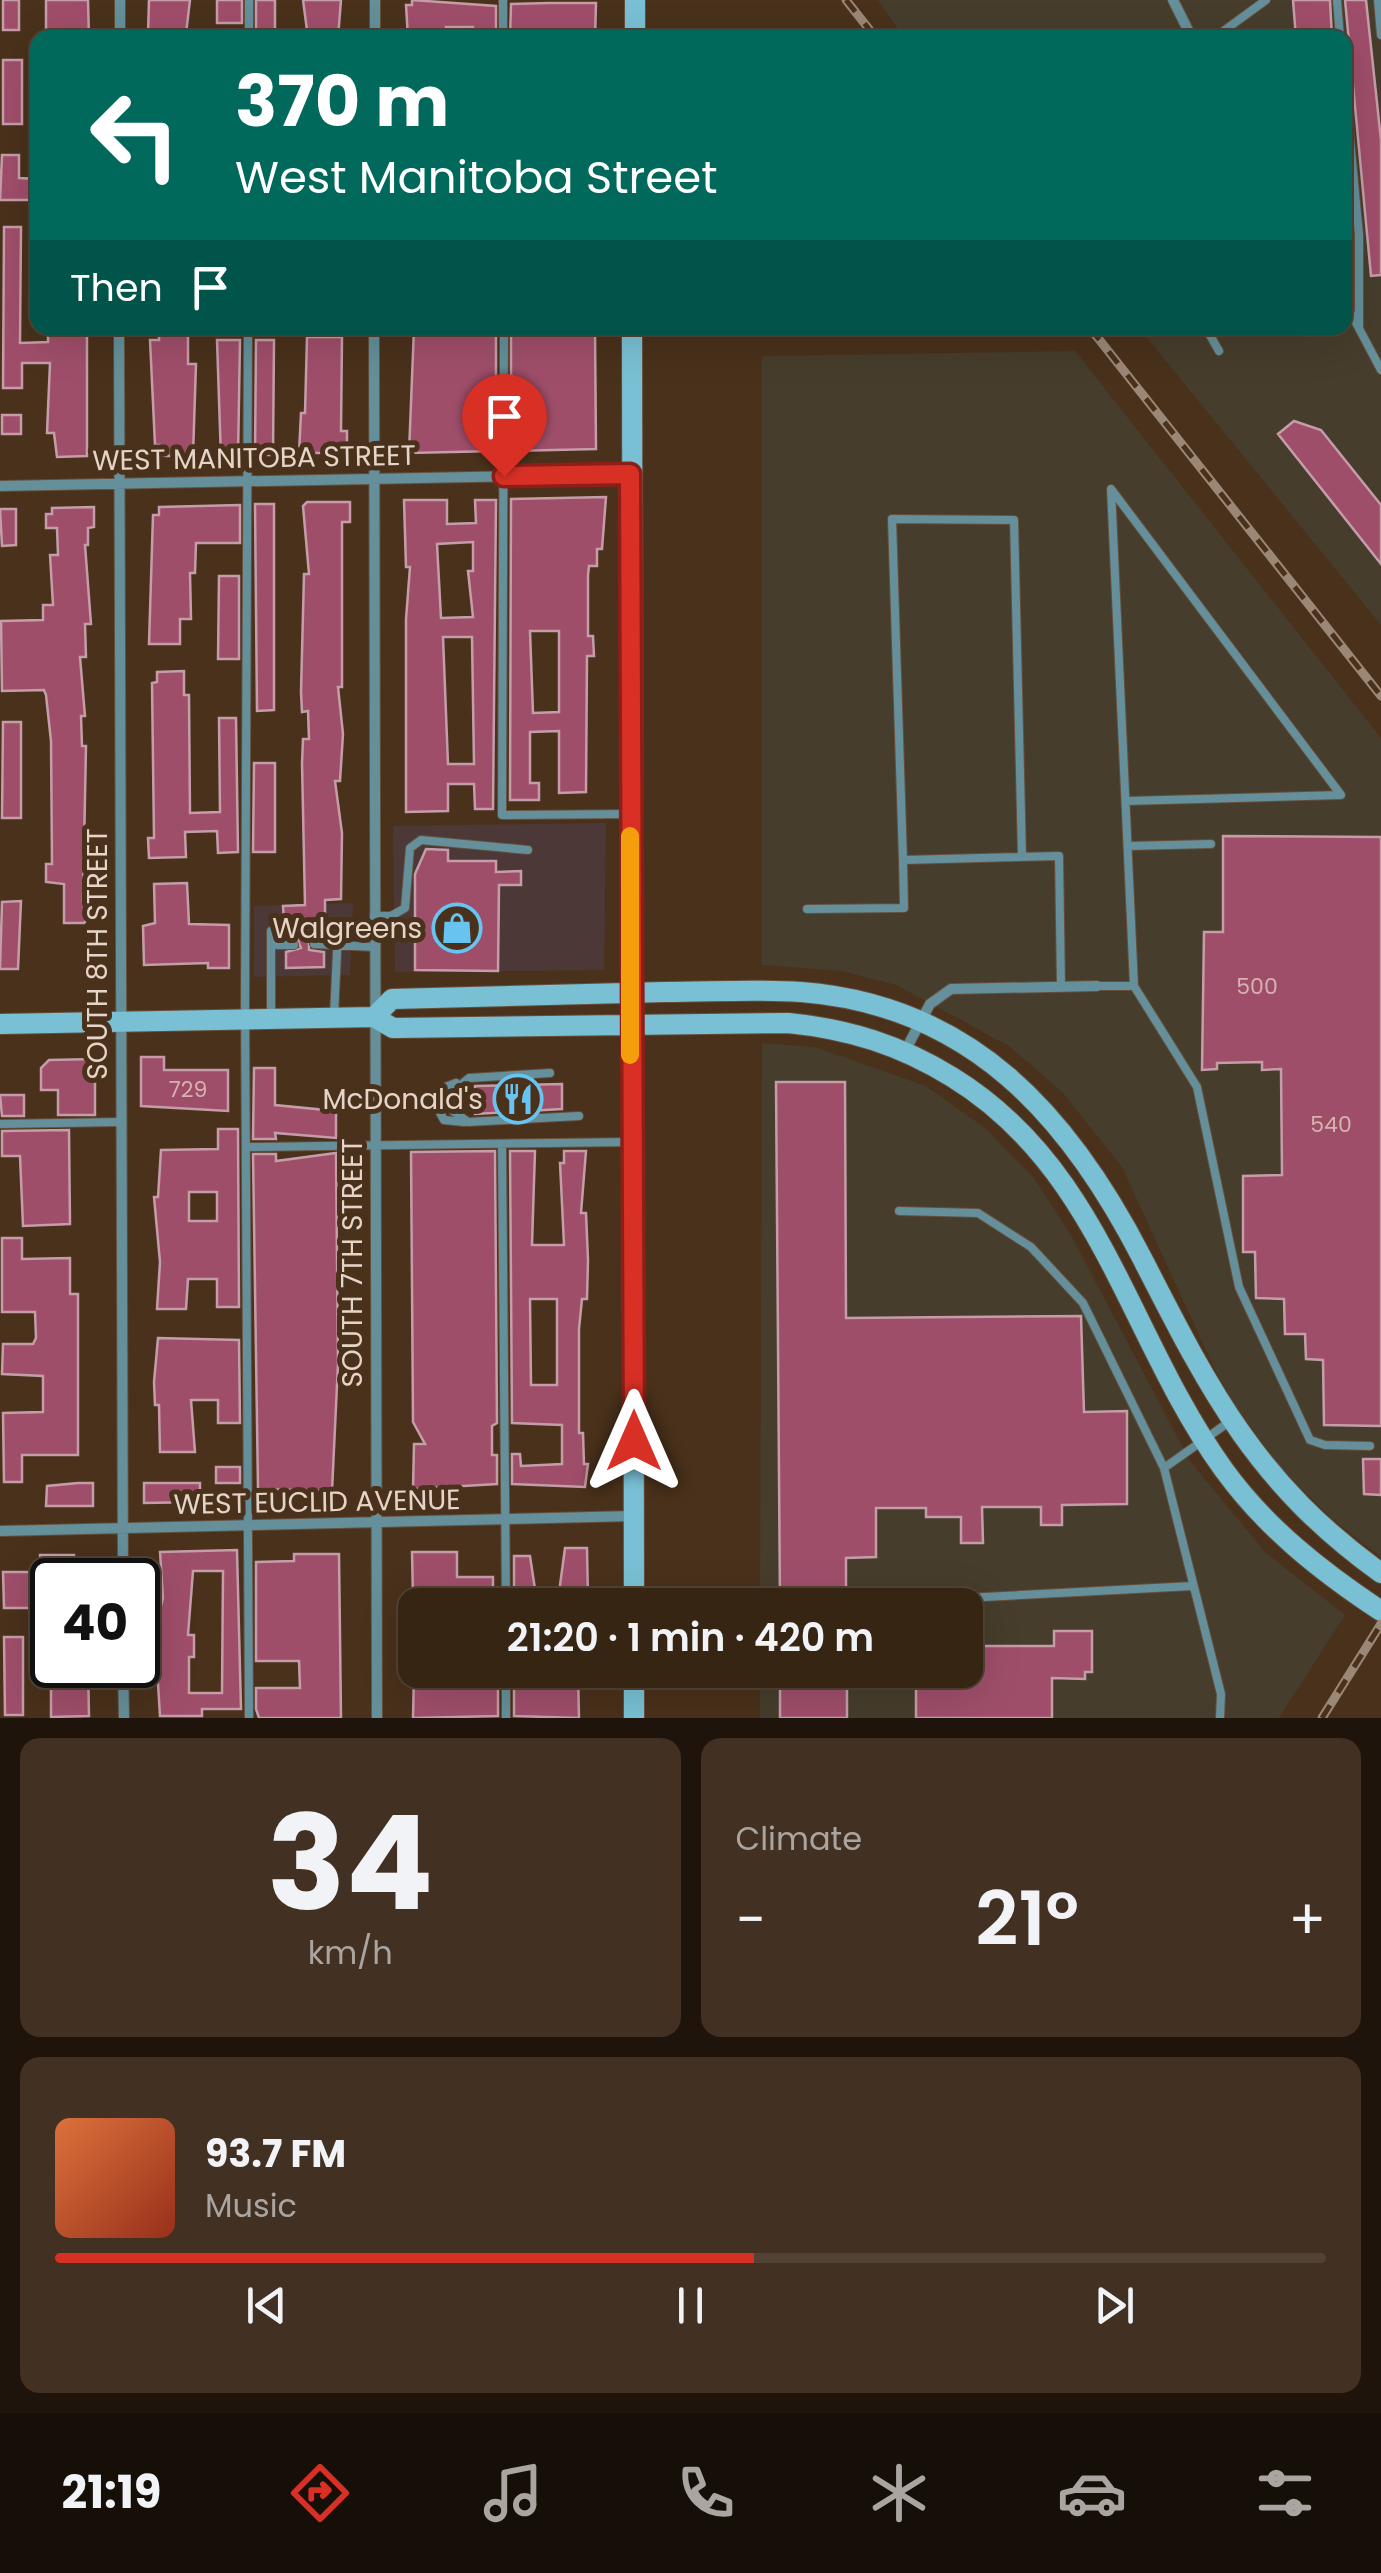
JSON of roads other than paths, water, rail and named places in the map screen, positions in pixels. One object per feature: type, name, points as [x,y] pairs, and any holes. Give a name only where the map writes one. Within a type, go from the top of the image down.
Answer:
[{"type":"main road","points":[[635,0],[635,30]]},
{"type":"main road","points":[[632,335],[630,1024],[634,1588]]},
{"type":"main road","points":[[374,1017],[392,998],[802,992],[868,1003],[920,1020],[992,1064],[1046,1110],[1079,1149],[1106,1188],[1229,1422],[1270,1477],[1321,1528],[1381,1574]]},
{"type":"main road","points":[[0,1024],[374,1017],[393,1028],[788,1022],[840,1029],[905,1051],[985,1098],[1028,1137],[1066,1183],[1204,1440],[1268,1522],[1322,1570],[1381,1611]]},
{"type":"main road","points":[[634,1688],[634,1718]]},
{"type":"street","points":[[120,0],[120,30]]},
{"type":"street","points":[[375,0],[375,30]]},
{"type":"street","points":[[1173,0],[1188,30]]},
{"type":"street","name":"SOUTH 8TH STREET","points":[[119,335],[118,1021],[123,1558]]},
{"type":"street","name":"SOUTH 7TH STREET","points":[[374,335],[376,1718]]},
{"type":"street","name":"WEST MANITOBA STREET","points":[[0,486],[630,474]]},
{"type":"street","points":[[905,1051],[930,1004],[951,989],[1098,986]]},
{"type":"street","name":"WEST EUCLID AVENUE","points":[[0,1531],[634,1516]]},
{"type":"street","points":[[124,1688],[124,1718]]},
{"type":"lane","points":[[249,0],[249,30]]},
{"type":"lane","points":[[503,0],[503,30]]},
{"type":"lane","points":[[1225,30],[1266,0]]},
{"type":"lane","points":[[1337,0],[1339,30]]},
{"type":"lane","points":[[1378,0],[1381,35]]},
{"type":"lane","points":[[1352,160],[1359,235],[1359,328]]},
{"type":"lane","points":[[1352,315],[1381,370]]},
{"type":"lane","points":[[248,335],[246,1146],[250,1718]]},
{"type":"lane","points":[[504,335],[502,815],[630,814]]},
{"type":"lane","points":[[1210,335],[1219,351]]},
{"type":"lane","points":[[1126,801],[1341,795],[1112,489],[1134,986],[1197,1087],[1238,1286],[1297,1415],[1310,1440],[1370,1446]]},
{"type":"lane","points":[[807,909],[904,908],[892,519],[1014,520],[1022,857]]},
{"type":"lane","points":[[374,916],[391,916],[405,908],[410,848],[421,840],[528,850]]},
{"type":"lane","points":[[1128,846],[1211,844]]},
{"type":"lane","points":[[903,860],[1059,856],[1061,987]]},
{"type":"lane","points":[[271,1018],[271,932],[338,931],[334,1018]]},
{"type":"lane","points":[[314,944],[374,946]]},
{"type":"lane","points":[[271,946],[294,945]]},
{"type":"lane","points":[[324,962],[339,962]]},
{"type":"lane","points":[[271,964],[286,963]]},
{"type":"lane","points":[[1098,986],[1134,986]]},
{"type":"lane","points":[[550,1073],[460,1082],[444,1088],[436,1106],[444,1120],[468,1122],[579,1116]]},
{"type":"lane","points":[[460,1082],[450,1102],[458,1118],[468,1122]]},
{"type":"lane","points":[[0,1124],[120,1122]]},
{"type":"lane","points":[[246,1146],[631,1142]]},
{"type":"lane","points":[[502,1144],[506,1588]]},
{"type":"lane","points":[[899,1211],[978,1213],[1031,1247],[1083,1304],[1164,1468],[1221,1694],[1220,1718]]},
{"type":"lane","points":[[1164,1468],[1229,1422]]},
{"type":"lane","points":[[983,1597],[1193,1586]]},
{"type":"lane","points":[[506,1688],[506,1718]]},
{"type":"railway","points":[[846,0],[870,30]]},
{"type":"railway","points":[[1096,335],[1381,696]]},
{"type":"railway","points":[[1322,1718],[1381,1624]]},
{"type":"place","name":"Walgreens","points":[[457,928]]},
{"type":"place","name":"McDonald's","points":[[518,1099]]}]
